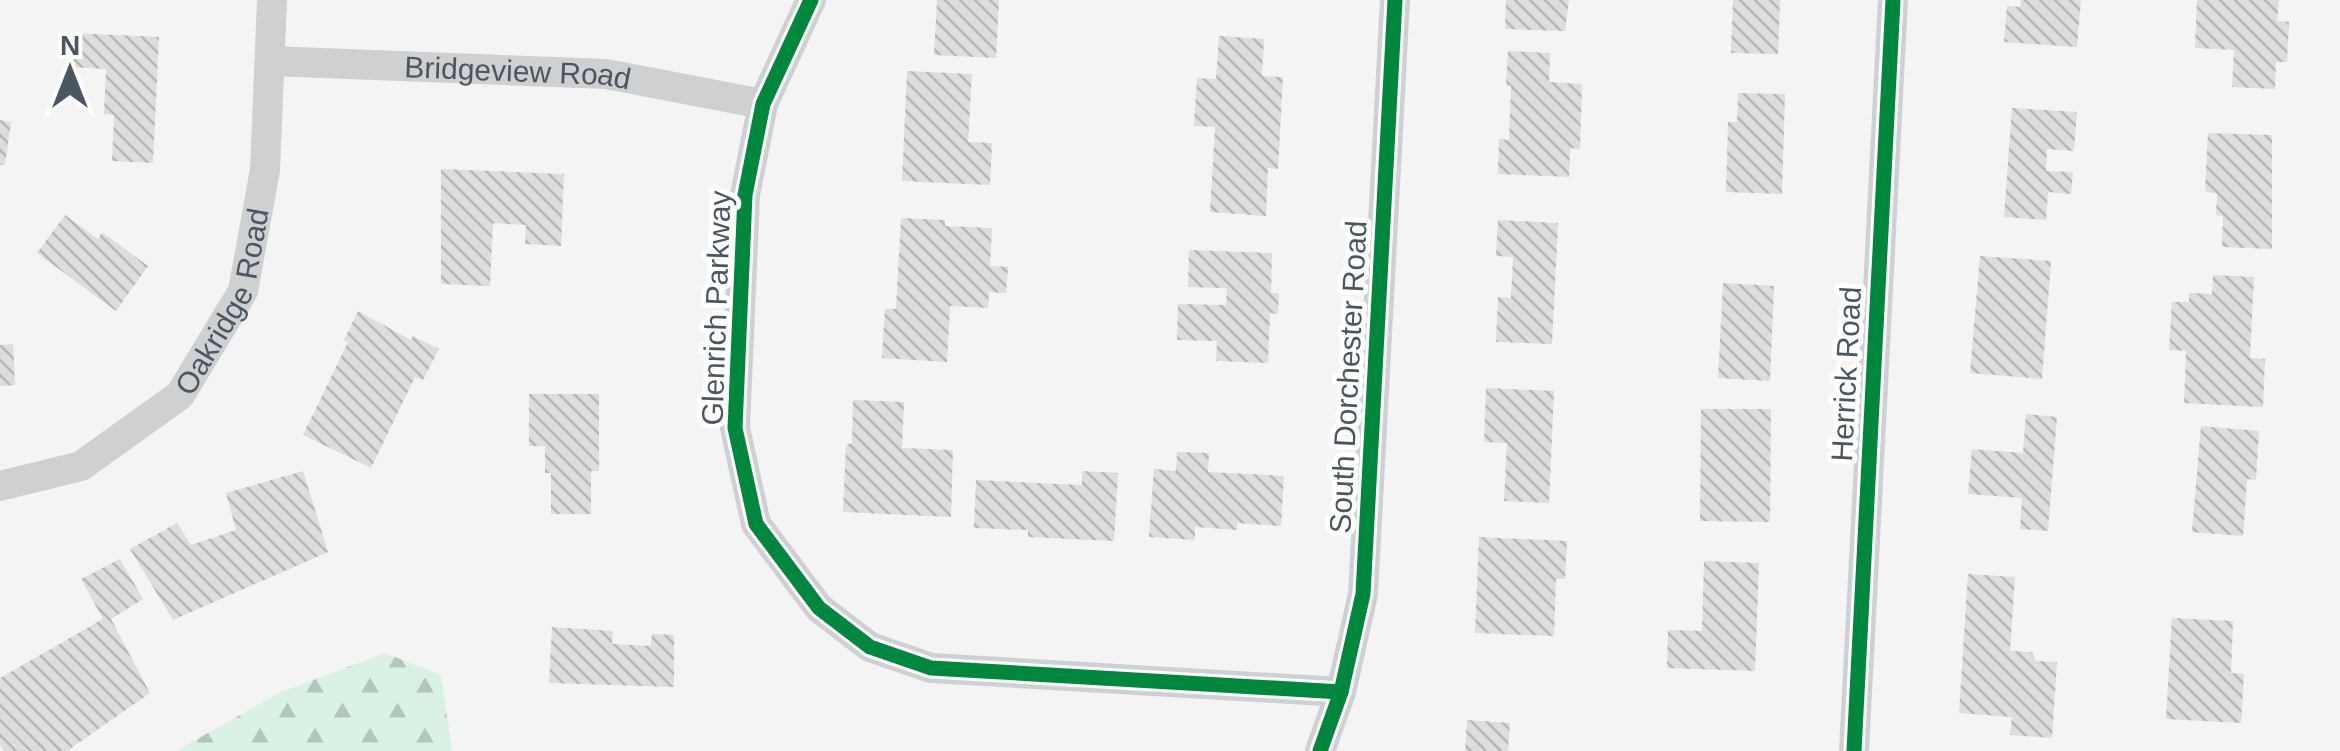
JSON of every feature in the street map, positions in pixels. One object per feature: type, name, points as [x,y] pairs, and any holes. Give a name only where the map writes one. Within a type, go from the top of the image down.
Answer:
[{"type":"street","name":"Oakridge Road","points":[[0,486],[81,466],[180,396],[243,291],[265,170],[272,0]]},
{"type":"street","name":"Glenrich Parkway","points":[[810,0],[763,104],[744,195],[735,428],[756,524],[819,608],[870,647],[931,668],[1341,692]]},
{"type":"street","name":"South Dorchester Road","points":[[1320,751],[1341,692],[1363,594],[1395,0]]},
{"type":"street","name":"Herrick Road","points":[[1854,751],[1893,0]]},
{"type":"street","name":"Bridgeview Road","points":[[270,61],[606,74],[763,104]]},
{"type":"green space","points":[[385,653],[441,675],[452,751],[176,751],[281,692]]},
{"type":"building","points":[[937,0],[999,0],[996,58],[934,55]]},
{"type":"building","points":[[1506,0],[1569,0],[1565,31],[1505,29]]},
{"type":"building","points":[[1733,0],[1780,0],[1778,54],[1731,53]]},
{"type":"building","points":[[2021,0],[2081,0],[2077,47],[2004,42],[2007,6],[2020,7]]},
{"type":"building","points":[[2197,0],[2279,0],[2277,21],[2289,22],[2287,62],[2276,62],[2275,89],[2232,87],[2234,50],[2195,48]]},
{"type":"building","points":[[73,33],[159,37],[153,163],[112,161],[114,115],[104,114],[106,69],[71,67]]},
{"type":"building","points":[[1219,36],[1264,39],[1262,76],[1283,77],[1278,169],[1268,168],[1266,216],[1210,212],[1215,127],[1194,126],[1197,78],[1216,79]]},
{"type":"building","points":[[1508,51],[1550,53],[1549,82],[1582,84],[1580,149],[1570,148],[1569,177],[1498,174],[1499,139],[1509,140]]},
{"type":"building","points":[[907,71],[972,74],[968,142],[992,143],[990,185],[902,181]]},
{"type":"building","points":[[1738,93],[1785,94],[1782,194],[1726,192],[1728,122],[1737,122]]},
{"type":"building","points":[[2012,108],[2077,112],[2074,151],[2047,149],[2046,171],[2073,172],[2071,194],[2048,192],[2046,220],[2004,217]]},
{"type":"building","points":[[0,120],[11,122],[5,165],[0,165]]},
{"type":"building","points":[[2208,133],[2272,135],[2272,249],[2222,247],[2223,216],[2216,215],[2217,194],[2205,191]]},
{"type":"building","points":[[441,169],[564,174],[561,246],[525,244],[526,225],[493,223],[490,286],[441,284]]},
{"type":"building","points":[[65,215],[98,239],[102,232],[148,266],[116,311],[37,253]]},
{"type":"building","points":[[901,218],[945,220],[945,226],[992,228],[990,266],[1008,267],[1006,293],[989,292],[988,308],[950,306],[947,362],[882,358],[885,309],[896,309]]},
{"type":"building","points":[[1498,220],[1558,223],[1552,344],[1496,342],[1498,297],[1511,298],[1513,257],[1496,256]]},
{"type":"building","points":[[1189,250],[1272,253],[1271,293],[1279,293],[1278,314],[1270,313],[1268,363],[1216,361],[1217,341],[1177,340],[1178,304],[1226,305],[1227,288],[1188,287]]},
{"type":"building","points":[[1980,256],[2051,261],[2042,379],[1970,373]]},
{"type":"building","points":[[2213,275],[2254,277],[2250,358],[2265,359],[2263,407],[2184,403],[2186,351],[2169,350],[2172,302],[2189,302],[2189,293],[2212,294]]},
{"type":"building","points":[[1723,283],[1774,286],[1770,381],[1718,378]]},
{"type":"building","points":[[358,311],[411,340],[413,336],[439,349],[423,380],[415,377],[371,468],[303,435],[348,342],[344,340]]},
{"type":"building","points":[[13,344],[15,385],[0,386],[0,345]]},
{"type":"building","points":[[1486,388],[1554,391],[1549,503],[1504,501],[1507,443],[1484,442]]},
{"type":"building","points":[[529,394],[599,394],[599,471],[591,471],[591,514],[551,514],[551,473],[545,473],[545,446],[529,446]]},
{"type":"building","points":[[853,400],[904,402],[902,448],[953,450],[951,517],[843,512]]},
{"type":"building","points":[[1701,409],[1771,409],[1770,522],[1700,521]]},
{"type":"building","points":[[2026,414],[2057,417],[2048,531],[2020,529],[2022,498],[1968,494],[1972,449],[2023,453]]},
{"type":"building","points":[[2201,426],[2259,431],[2256,480],[2247,479],[2243,536],[2192,532]]},
{"type":"building","points":[[1177,452],[1209,453],[1208,472],[1284,476],[1281,526],[1237,523],[1237,530],[1195,527],[1195,540],[1149,537],[1154,469],[1176,471]]},
{"type":"building","points":[[303,471],[328,552],[173,620],[130,549],[177,523],[191,545],[236,530],[226,493]]},
{"type":"building","points":[[1082,471],[1118,473],[1114,541],[1028,537],[1028,530],[974,528],[976,480],[1082,485]]},
{"type":"building","points":[[1479,537],[1567,541],[1565,579],[1556,579],[1554,636],[1475,633]]},
{"type":"building","points":[[120,559],[143,599],[111,619],[150,693],[67,751],[4,751],[0,745],[0,678],[103,619],[81,579]]},
{"type":"building","points":[[1704,561],[1759,563],[1755,671],[1667,668],[1668,630],[1702,631]]},
{"type":"building","points":[[1968,574],[2015,577],[2010,651],[2032,652],[2036,661],[2057,662],[2052,738],[2010,735],[2012,717],[1959,713]]},
{"type":"building","points":[[2172,618],[2233,621],[2231,673],[2244,674],[2241,723],[2166,719]]},
{"type":"building","points":[[552,627],[613,631],[612,644],[651,646],[652,634],[674,635],[674,687],[549,683]]},
{"type":"building","points":[[1467,720],[1510,723],[1508,751],[1465,751]]},
{"type":"cycle path","points":[[811,0],[763,104],[745,195],[735,428],[756,524],[819,608],[870,647],[931,668],[1341,692]]},
{"type":"cycle path","points":[[1320,751],[1341,692],[1363,594],[1395,0]]},
{"type":"cycle path","points":[[1854,751],[1893,0]]}]
